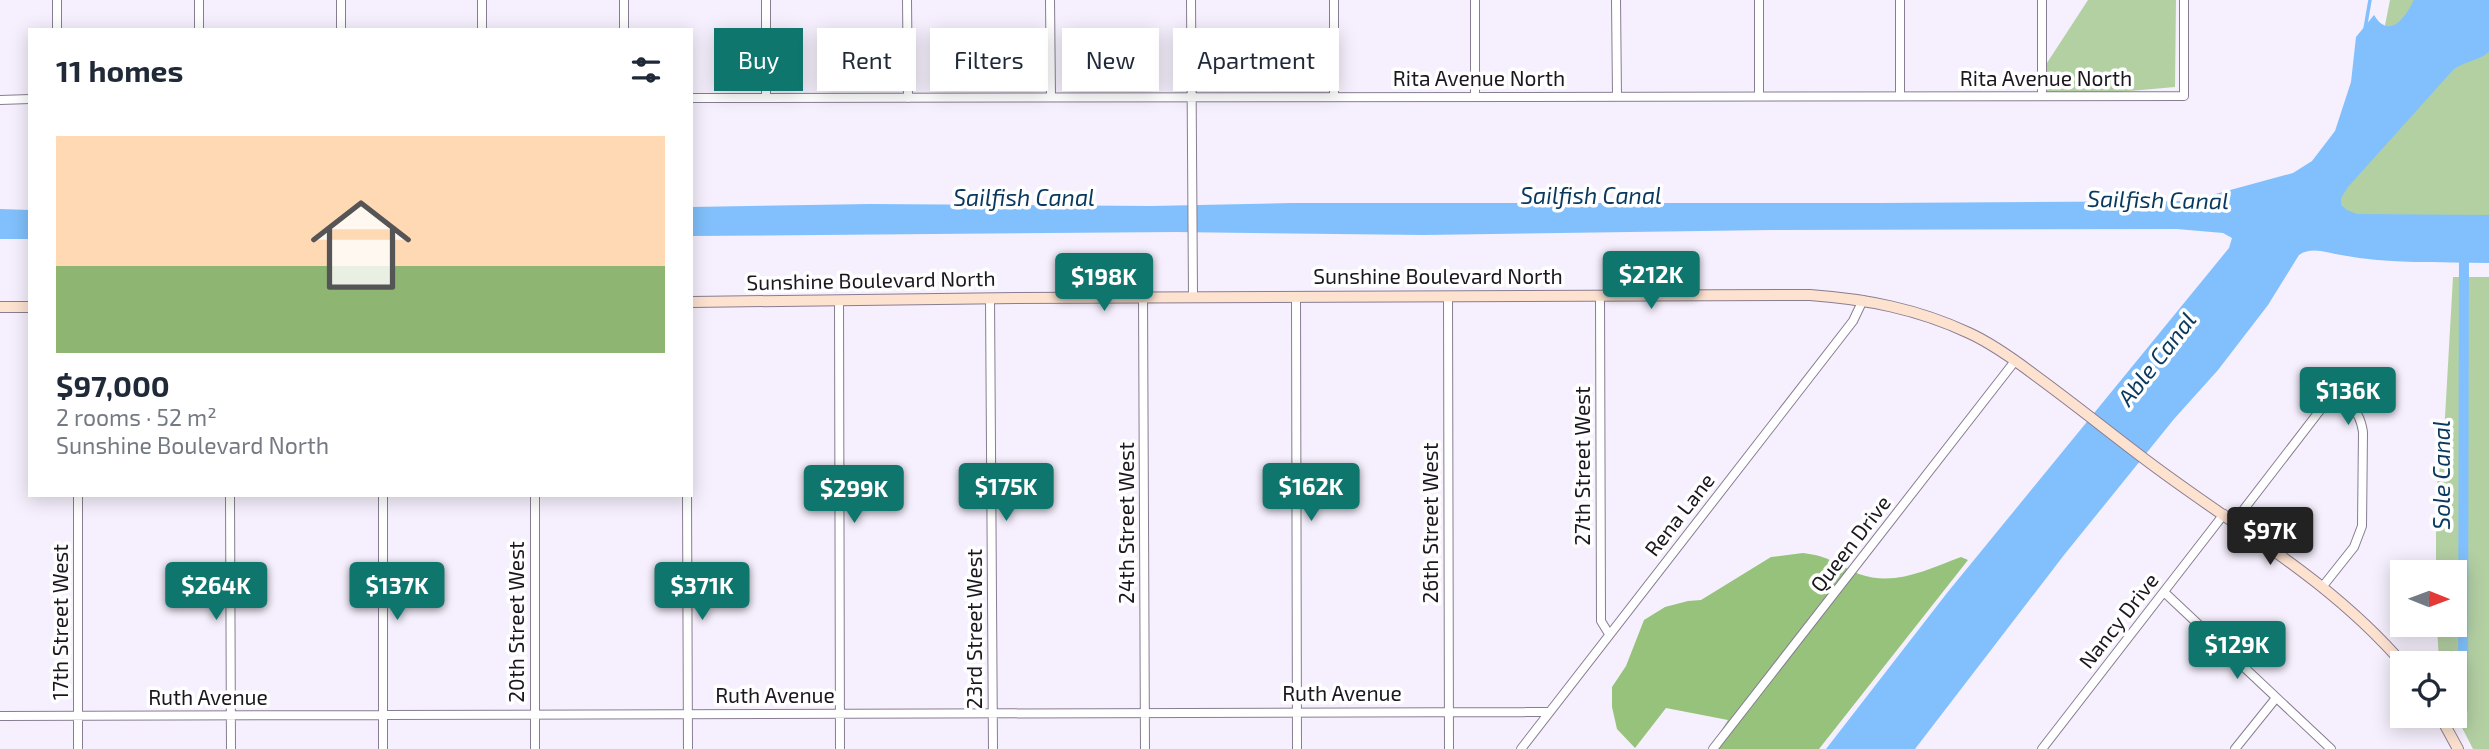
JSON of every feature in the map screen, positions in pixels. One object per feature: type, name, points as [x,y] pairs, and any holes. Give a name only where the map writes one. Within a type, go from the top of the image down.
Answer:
[{"type":"street","points":[[57,0],[57,28]]},
{"type":"street","points":[[199,0],[199,28]]},
{"type":"street","points":[[341,0],[341,28]]},
{"type":"street","points":[[482,0],[482,28]]},
{"type":"street","points":[[624,0],[624,28]]},
{"type":"street","points":[[766,0],[766,98]]},
{"type":"street","points":[[907,0],[908,98]]},
{"type":"street","points":[[1050,0],[1051,97]]},
{"type":"street","points":[[1191,0],[1193,297]]},
{"type":"street","points":[[1334,0],[1334,97]]},
{"type":"street","points":[[1475,0],[1475,97]]},
{"type":"street","points":[[1616,0],[1617,96]]},
{"type":"street","points":[[1759,0],[1759,96]]},
{"type":"street","points":[[1900,0],[1900,96]]},
{"type":"street","points":[[2042,0],[2042,96]]},
{"type":"street","name":"Rita Avenue North","points":[[693,98],[2184,96],[2183,0]]},
{"type":"street","points":[[0,100],[28,99]]},
{"type":"street","name":"Sunshine Boulevard North","points":[[693,302],[1143,297],[1810,295],[1863,300],[1933,318],[1983,340],[2015,361],[2148,461],[2323,586],[2372,629],[2391,651]]},
{"type":"street","name":"26th Street West","points":[[1448,296],[1449,749]]},
{"type":"street","name":"27th Street West","points":[[1600,296],[1601,621],[1609,634]]},
{"type":"street","name":"24th Street West","points":[[1143,297],[1145,749]]},
{"type":"street","points":[[1296,297],[1297,749]]},
{"type":"street","name":"23rd Street West","points":[[990,298],[993,749]]},
{"type":"street","points":[[839,300],[840,749]]},
{"type":"street","name":"Rena Lane","points":[[1521,749],[1853,321],[1863,300]]},
{"type":"street","points":[[0,307],[28,307]]},
{"type":"street","name":"Queen Drive","points":[[1713,749],[2015,361]]},
{"type":"street","points":[[2234,522],[2321,409],[2333,404],[2346,404],[2362,421],[2362,526],[2354,547],[2323,586]]},
{"type":"street","name":"17th Street West","points":[[78,497],[78,749]]},
{"type":"street","points":[[230,497],[231,749]]},
{"type":"street","points":[[383,497],[383,749]]},
{"type":"street","name":"20th Street West","points":[[535,497],[535,749]]},
{"type":"street","points":[[687,497],[688,749]]},
{"type":"street","name":"Nancy Drive","points":[[2042,749],[2224,514]]},
{"type":"street","points":[[2164,592],[2331,749]]},
{"type":"street","points":[[2235,749],[2276,698]]},
{"type":"street","name":"Ruth Avenue","points":[[0,716],[1549,712]]},
{"type":"street","points":[[2447,728],[2458,749]]},
{"type":"green space","points":[[2088,0],[2176,0],[2175,87],[2040,97],[2045,66]]},
{"type":"green space","points":[[2390,0],[2489,0],[2489,233],[2296,212],[2365,126]]},
{"type":"green space","points":[[2453,277],[2489,277],[2489,749],[2473,749],[2462,728],[2467,728],[2467,651],[2438,651],[2438,637],[2468,637],[2468,560],[2436,560],[2436,489],[2443,452]]},
{"type":"green space","points":[[1803,553],[1827,559],[1859,574],[1885,579],[1911,575],[1961,557],[1968,560],[1819,749],[1710,749],[1728,720],[1666,708],[1635,748],[1617,729],[1612,707],[1612,687],[1626,666],[1644,620],[1665,607],[1701,600],[1771,557]]},
{"type":"water","name":"Able Canal","points":[[2414,0],[2489,0],[2489,52],[2453,70],[2348,187],[2341,198],[2341,205],[2357,214],[2489,215],[2489,263],[2377,260],[2314,251],[2299,255],[2268,305],[2218,370],[2174,419],[2064,555],[1915,749],[1826,749],[1947,593],[2229,248],[2232,238],[2223,233],[2177,229],[1771,230],[1424,235],[1176,232],[693,236],[693,207],[870,204],[1151,206],[1292,203],[2190,201],[2293,173],[2312,161],[2335,131],[2351,82],[2356,37],[2374,15],[2386,26],[2392,26],[2407,13]]},
{"type":"water","points":[[0,209],[28,210],[28,239],[0,239]]},
{"type":"waterway","points":[[2365,29],[2370,0]]},
{"type":"waterway","name":"Sole Canal","points":[[2463,651],[2464,250]]},
{"type":"water label","name":"Sailfish Canal","points":[[1591,196]]},
{"type":"water label","name":"Sailfish Canal","points":[[1024,198]]},
{"type":"water label","name":"Sailfish Canal","points":[[2158,200]]}]
